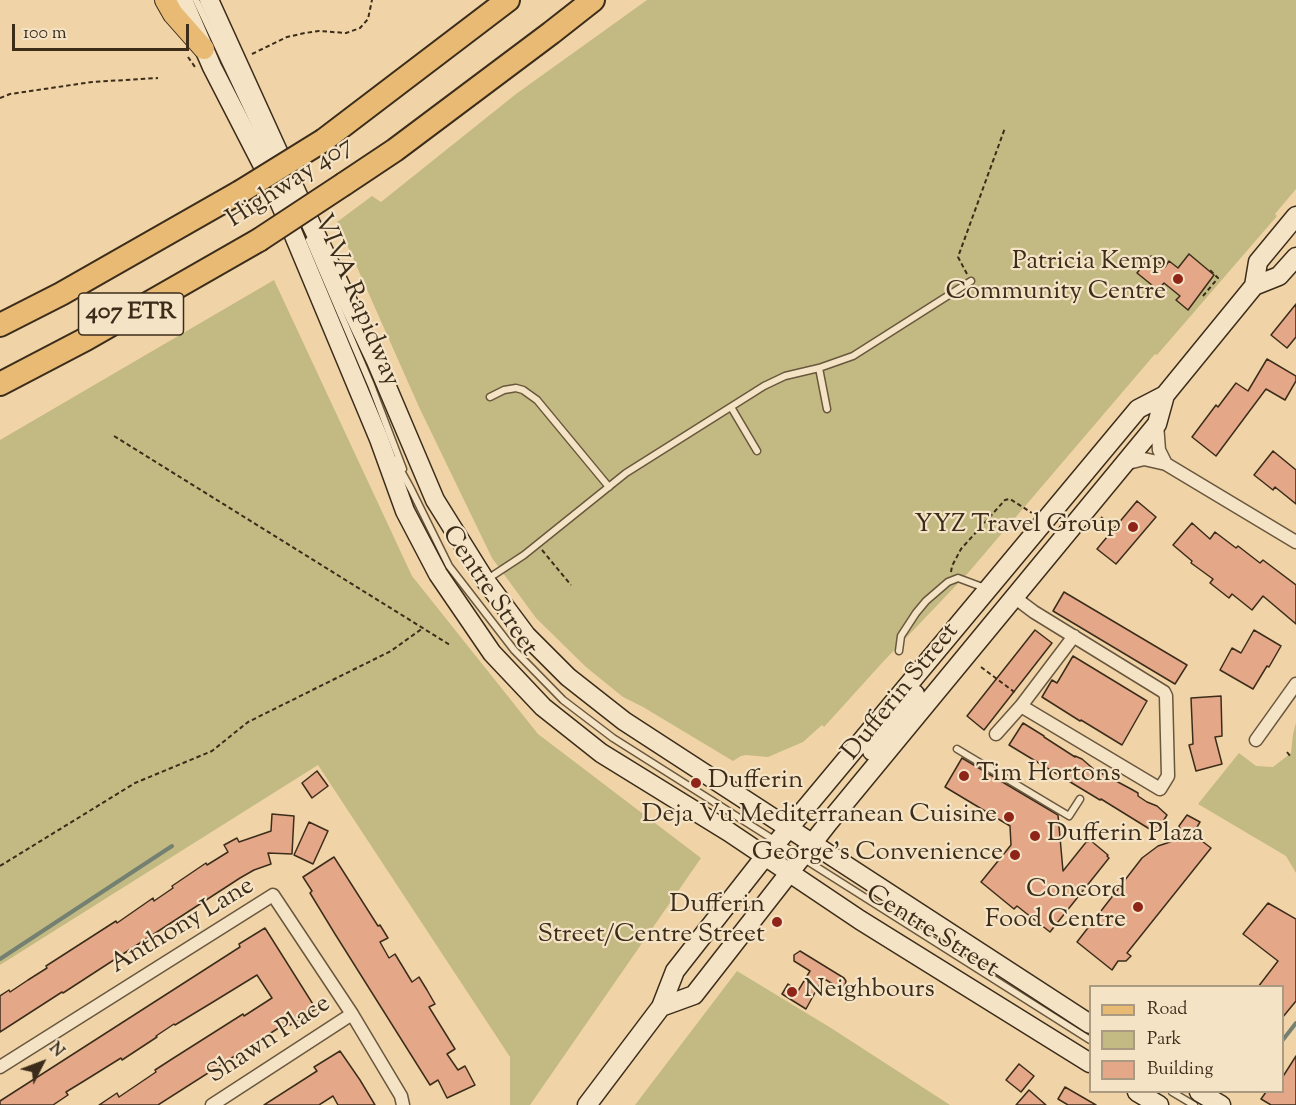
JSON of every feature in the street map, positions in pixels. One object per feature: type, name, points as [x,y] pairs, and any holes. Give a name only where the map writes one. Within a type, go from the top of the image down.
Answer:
[{"type":"highway","name":"Highway 407","points":[[0,325],[61,294],[240,192],[324,140],[508,0]]},
{"type":"highway","name":"Highway 407","points":[[0,384],[86,339],[259,240],[395,150],[593,0]]},
{"type":"main road","points":[[165,0],[173,14],[204,49]]},
{"type":"main road","name":"Centre Street","points":[[183,0],[204,49],[267,172],[364,404],[405,511],[438,574],[492,653],[543,707],[601,753],[777,842],[806,846],[1089,1023]]},
{"type":"main road","name":"Centre Street","points":[[208,0],[376,361],[435,500],[485,580],[526,635],[568,677],[777,842],[790,872],[860,920],[1089,1062]]},
{"type":"main road","name":"Dufferin Street","points":[[1254,286],[1258,262],[1292,228]]},
{"type":"main road","name":"Dufferin Street","points":[[587,1105],[661,1006],[675,971],[777,842],[1138,409],[1165,395],[1254,286],[1279,276],[1296,257]]},
{"type":"main road","name":"Dufferin Street","points":[[661,1006],[694,995],[790,872],[806,846],[1157,424],[1165,395]]},
{"type":"main road","points":[[821,894],[810,882],[803,869],[806,846],[824,812],[946,654],[985,593]]},
{"type":"main road","points":[[1139,1093],[1159,1105]]},
{"type":"main road","points":[[1201,1093],[1221,1105]]},
{"type":"street","points":[[1157,424],[1159,450],[1166,464]]},
{"type":"street","points":[[1123,464],[1144,459],[1166,464],[1296,542]]},
{"type":"street","points":[[1014,597],[1028,608],[1164,692],[1166,696],[1168,776],[1160,789],[1023,703]]},
{"type":"street","points":[[996,734],[1023,703],[1074,636]]},
{"type":"street","points":[[1256,740],[1296,684]]},
{"type":"street","name":"Anthony Lane","points":[[0,1067],[273,895],[352,1014],[401,1096],[403,1105]]},
{"type":"street","name":"Shawn Place","points":[[212,1105],[352,1014]]},
{"type":"lane","name":"VIVA Rapidway","points":[[196,0],[301,223]]},
{"type":"lane","name":"VIVA Rapidway","points":[[306,233],[372,385],[411,489]]},
{"type":"lane","points":[[485,580],[524,555],[626,473],[764,386],[785,376],[819,368],[853,356],[971,281]]},
{"type":"lane","points":[[819,368],[827,410]]},
{"type":"lane","points":[[490,397],[504,390],[516,388],[524,390],[537,400],[609,487]]},
{"type":"lane","name":"VIVA Rapidway","points":[[364,404],[411,489],[449,566],[514,650],[563,700],[613,738],[777,842]]},
{"type":"lane","points":[[731,407],[757,451]]},
{"type":"lane","points":[[899,651],[902,636],[916,613],[950,581],[958,578],[985,593]]},
{"type":"lane","points":[[957,749],[1069,816],[1080,799]]},
{"type":"lane","points":[[806,846],[1089,1039]]},
{"type":"lane","points":[[1174,1093],[1194,1105]]},
{"type":"path","points":[[252,54],[287,37],[319,31],[346,33],[360,28],[368,19],[372,0]]},
{"type":"path","points":[[0,98],[10,94],[92,82],[158,78]]},
{"type":"path","points":[[971,281],[958,257],[1005,128]]},
{"type":"path","points":[[1203,296],[1218,278],[1210,270]]},
{"type":"path","points":[[114,436],[450,645]]},
{"type":"path","points":[[950,581],[952,566],[961,549],[1005,500],[1010,499],[1044,522]]},
{"type":"path","points":[[1101,517],[1113,527]]},
{"type":"path","points":[[537,544],[571,585]]},
{"type":"path","points":[[0,866],[135,783],[212,750],[248,722],[391,651],[423,628]]},
{"type":"path","points":[[981,667],[1023,703]]},
{"type":"path","points":[[1287,752],[1291,757]]},
{"type":"green space","points":[[647,0],[1296,0],[1296,189],[1275,214],[1277,216],[1157,355],[1155,354],[968,573],[824,727],[822,725],[803,742],[768,757],[746,755],[733,761],[623,697],[586,667],[536,618],[492,558],[419,407],[337,222],[372,196],[381,202],[516,94]]},
{"type":"green space","points":[[274,280],[412,576],[538,734],[701,858],[530,1105],[510,1105],[510,1057],[318,765],[0,965],[0,440]]},
{"type":"green space","points":[[1296,723],[1296,873],[1286,856],[1198,804],[1239,753],[1256,766],[1273,767],[1291,753]]},
{"type":"green space","points":[[737,971],[831,1028],[950,1105],[635,1105]]},
{"type":"building","name":"Patricia Kemp Community Centre","points":[[1189,254],[1214,275],[1188,310],[1176,300],[1180,296],[1164,283],[1158,290],[1137,273],[1151,256],[1165,267],[1169,261],[1178,268]]},
{"type":"building","points":[[1296,304],[1296,337],[1287,348],[1271,335]]},
{"type":"building","points":[[1267,359],[1296,376],[1296,381],[1285,400],[1266,389],[1216,456],[1192,437],[1236,383],[1248,391]]},
{"type":"building","points":[[1273,451],[1296,470],[1296,504],[1275,487],[1273,490],[1254,475]]},
{"type":"building","points":[[1137,501],[1156,517],[1116,564],[1097,549]]},
{"type":"building","points":[[1192,523],[1210,539],[1215,532],[1260,563],[1263,560],[1296,585],[1296,624],[1263,596],[1252,610],[1232,594],[1229,598],[1210,583],[1213,579],[1191,563],[1192,561],[1173,545]]},
{"type":"building","points":[[1064,592],[1187,665],[1175,684],[1053,611]]},
{"type":"building","points":[[1035,630],[1052,643],[984,730],[967,716]]},
{"type":"building","points":[[1254,630],[1281,646],[1253,689],[1220,670],[1232,648],[1241,653]]},
{"type":"building","points":[[1073,656],[1147,701],[1122,745],[1042,697],[1052,680],[1057,683]]},
{"type":"building","points":[[1221,696],[1222,736],[1215,737],[1222,764],[1196,771],[1189,745],[1193,744],[1191,698]]},
{"type":"building","points":[[1023,723],[1075,757],[1082,759],[1097,772],[1100,771],[1138,793],[1138,796],[1147,802],[1157,806],[1167,815],[1156,833],[1009,745]]},
{"type":"building","name":"Dufferin Plaza","points":[[962,758],[1058,815],[1063,871],[1087,841],[1090,840],[1108,855],[1109,858],[1050,932],[1017,906],[1014,909],[981,882],[1011,845],[1010,826],[945,787]]},
{"type":"building","points":[[317,771],[328,786],[312,798],[302,783]]},
{"type":"building","points":[[272,814],[294,816],[292,854],[268,853],[271,864],[240,878],[0,1032],[0,996],[9,990],[10,992],[47,968],[46,966],[153,898],[154,901],[206,863],[207,865],[228,852],[224,845],[237,838],[239,842],[271,831]]},
{"type":"building","points":[[1187,815],[1200,822],[1193,834],[1211,848],[1127,953],[1131,956],[1126,961],[1118,961],[1112,970],[1077,942],[1142,858],[1158,846],[1170,842],[1167,840],[1181,831],[1179,826]]},
{"type":"building","points":[[309,822],[328,831],[313,864],[294,855]]},
{"type":"building","points":[[334,857],[388,938],[380,942],[389,958],[395,954],[412,982],[419,977],[435,1004],[429,1007],[455,1049],[447,1054],[458,1070],[465,1066],[475,1085],[447,1098],[438,1080],[430,1085],[335,934],[303,877]]},
{"type":"building","points":[[1268,903],[1296,919],[1296,1001],[1284,1016],[1284,985],[1260,985],[1278,961],[1243,934]]},
{"type":"building","points":[[265,928],[316,1009],[290,1025],[288,1022],[158,1105],[99,1105],[117,1093],[119,1097],[172,1059],[272,998],[257,975],[174,1024],[122,1060],[121,1058],[66,1092],[68,1095],[53,1105],[0,1105],[0,1101],[240,947],[239,944]]},
{"type":"building","points":[[800,951],[846,981],[845,985],[839,988],[823,978],[806,1009],[782,994],[788,984],[798,991],[810,971],[794,961],[794,955]]},
{"type":"building","points":[[340,1051],[375,1105],[338,1105],[333,1096],[319,1105],[264,1105],[317,1071],[314,1067]]},
{"type":"building","points":[[1296,1056],[1296,1105],[1271,1105],[1261,1099],[1265,1093],[1284,1093],[1284,1075]]},
{"type":"building","points":[[1019,1064],[1034,1076],[1021,1092],[1006,1080]]},
{"type":"building","points":[[1065,1087],[1096,1105],[1068,1105],[1058,1099]]},
{"type":"building","points":[[1029,1090],[1046,1105],[1016,1105]]},
{"type":"waterway","points":[[0,959],[172,846]]},
{"type":"waterway","points":[[1284,1038],[1296,1023]]},
{"type":"place","name":"Patricia Kemp Community Centre","points":[[1178,279]]},
{"type":"place","name":"YYZ Travel Group","points":[[1133,527]]},
{"type":"place","name":"Tim Hortons","points":[[964,776]]},
{"type":"place","name":"Dufferin","points":[[696,783]]},
{"type":"place","name":"Deja Vu Mediterranean Cuisine","points":[[1009,817]]},
{"type":"place","name":"Dufferin Plaza","points":[[1035,836]]},
{"type":"place","name":"George's Convenience","points":[[1015,855]]},
{"type":"place","name":"Concord Food Centre","points":[[1138,907]]},
{"type":"place","name":"Dufferin Street/Centre Street","points":[[777,922]]},
{"type":"place","name":"Neighbours","points":[[792,992]]}]
